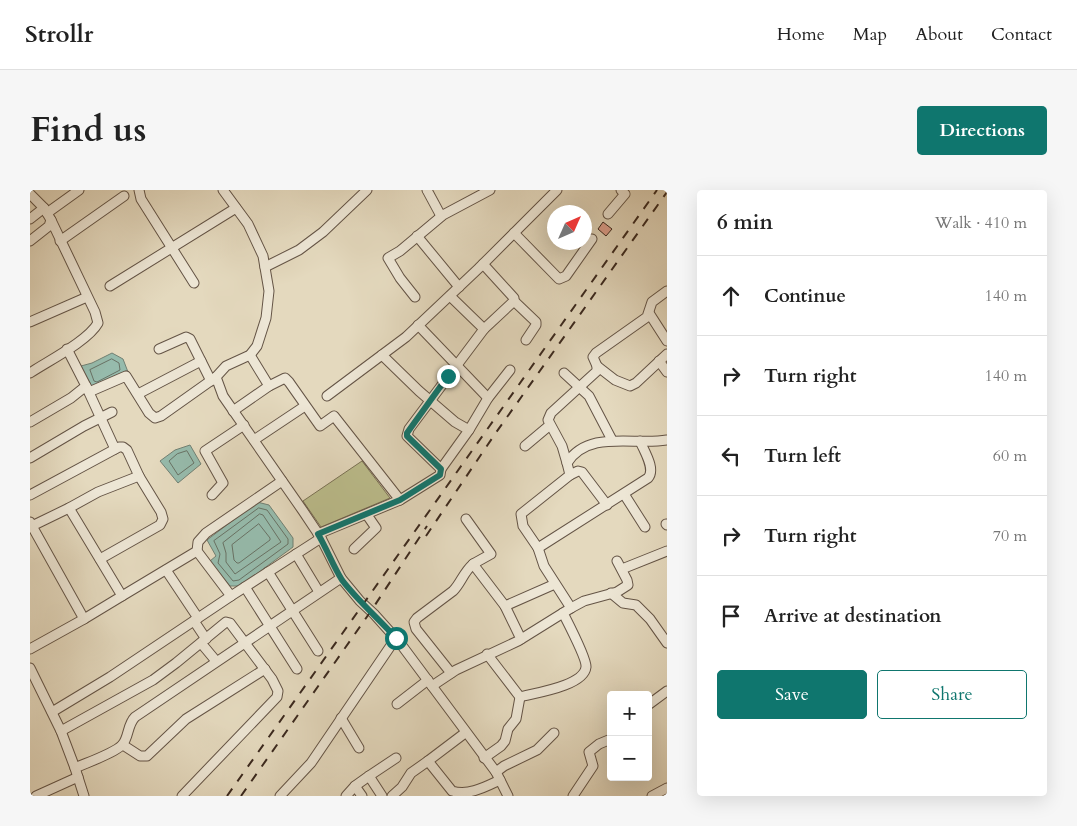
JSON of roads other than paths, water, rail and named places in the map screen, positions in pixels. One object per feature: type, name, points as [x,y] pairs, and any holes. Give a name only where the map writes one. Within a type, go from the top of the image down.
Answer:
[{"type":"street","points":[[30,219],[47,214],[79,190]]},
{"type":"street","points":[[139,190],[141,199],[194,283]]},
{"type":"street","points":[[30,422],[87,389],[126,376],[149,413],[155,418],[161,416],[214,379],[226,366],[250,355],[257,346],[267,308],[269,291],[263,256],[248,224],[224,192],[235,190]]},
{"type":"street","points":[[265,267],[299,250],[323,232],[367,190]]},
{"type":"street","points":[[415,297],[400,278],[388,258],[400,252],[441,216],[490,190]]},
{"type":"street","points":[[327,396],[418,326],[558,190]]},
{"type":"street","points":[[608,214],[625,194],[621,190]]},
{"type":"street","points":[[429,191],[441,216]]},
{"type":"street","points":[[30,194],[47,214],[98,324],[95,330],[30,372]]},
{"type":"street","points":[[60,241],[124,196]]},
{"type":"street","points":[[110,286],[236,208]]},
{"type":"street","points":[[30,242],[49,226],[47,214]]},
{"type":"street","points":[[514,233],[560,279],[566,276],[584,250]]},
{"type":"street","points":[[417,236],[459,286]]},
{"type":"street","points":[[483,264],[514,298],[514,301],[536,322],[526,340]]},
{"type":"street","points":[[667,291],[652,302],[647,317],[593,357],[597,366],[615,380],[630,386],[636,383],[667,354]]},
{"type":"street","points":[[450,296],[484,329]]},
{"type":"street","points":[[30,322],[87,297]]},
{"type":"street","points":[[441,469],[407,436],[409,429],[484,329],[514,301]]},
{"type":"street","points":[[649,313],[667,341]]},
{"type":"street","points":[[418,326],[488,398]]},
{"type":"street","points":[[159,349],[186,337],[190,339],[200,361],[319,536],[341,578],[360,601],[396,638],[498,776],[508,796]]},
{"type":"street","points":[[67,349],[115,449]]},
{"type":"street","points":[[250,355],[269,386]]},
{"type":"street","points":[[382,355],[455,422],[469,430]]},
{"type":"street","points":[[138,394],[200,361]]},
{"type":"street","points":[[660,361],[667,372]]},
{"type":"street","points":[[570,475],[562,446],[548,420],[550,413],[597,371],[597,366]]},
{"type":"street","points":[[52,712],[118,672],[296,554],[319,536],[400,500],[440,475],[441,469],[469,430],[488,398],[510,370]]},
{"type":"street","points":[[564,373],[589,396],[596,406],[612,440]]},
{"type":"street","points":[[233,411],[269,386],[285,378],[290,382],[320,426],[334,416],[400,500]]},
{"type":"street","points":[[254,440],[305,406]]},
{"type":"street","points":[[30,458],[112,412]]},
{"type":"street","points":[[212,495],[223,483],[205,451],[244,425]]},
{"type":"street","points":[[525,446],[550,426]]},
{"type":"street","points":[[567,463],[572,456],[599,442],[612,440],[667,440]]},
{"type":"street","points":[[538,548],[651,475],[652,470],[640,441]]},
{"type":"street","points":[[30,495],[123,446],[161,512],[163,519],[160,525],[100,559]]},
{"type":"street","points":[[520,696],[568,685],[584,672],[586,667],[583,653],[573,636],[567,610],[544,566],[538,548],[523,526],[521,514],[570,475],[578,471],[586,475],[607,505]]},
{"type":"street","points":[[84,619],[31,524],[69,508],[98,492],[139,476]]},
{"type":"street","points":[[231,596],[197,551],[198,542],[206,532],[282,481]]},
{"type":"street","points":[[624,494],[645,527]]},
{"type":"street","points":[[69,508],[122,596]]},
{"type":"street","points":[[354,549],[376,528],[368,515]]},
{"type":"street","points":[[451,673],[416,629],[414,622],[457,587],[466,570],[491,554],[466,519]]},
{"type":"street","points":[[30,543],[39,538]]},
{"type":"street","points":[[30,649],[197,551]]},
{"type":"street","points":[[397,704],[430,683],[521,639],[584,601],[625,588],[628,584],[627,580],[619,565],[667,551]]},
{"type":"street","points":[[296,554],[319,592]]},
{"type":"street","points":[[473,564],[505,606],[521,639]]},
{"type":"street","points":[[166,570],[196,620],[204,641],[216,661]]},
{"type":"street","points":[[268,572],[318,651]]},
{"type":"street","points":[[75,768],[123,745],[130,724],[135,717],[341,578]]},
{"type":"street","points":[[505,606],[555,584]]},
{"type":"street","points":[[245,587],[298,669]]},
{"type":"street","points":[[611,594],[623,603],[636,605],[650,618],[667,643]]},
{"type":"street","points":[[61,731],[153,680],[228,622],[265,669],[278,691],[277,697],[182,796]]},
{"type":"street","points":[[280,796],[311,763],[396,638]]},
{"type":"street","points":[[484,758],[505,741],[508,729],[516,719],[520,696],[487,654]]},
{"type":"street","points":[[30,668],[61,731],[84,796]]},
{"type":"street","points":[[123,745],[140,756],[147,756],[186,719],[265,669]]},
{"type":"street","points":[[652,702],[667,691]]},
{"type":"street","points":[[341,718],[359,748]]},
{"type":"street","points":[[392,796],[402,787],[411,773],[465,732]]},
{"type":"street","points":[[428,761],[452,791],[476,790],[498,776],[504,766],[537,750],[554,732]]},
{"type":"street","points":[[573,796],[593,766],[589,752],[607,741]]},
{"type":"street","points":[[346,796],[355,786],[396,758]]},
{"type":"street","points":[[369,776],[382,796]]},
{"type":"street","points":[[36,796],[78,777]]},
{"type":"street","points":[[355,786],[362,796]]},
{"type":"street","points":[[652,796],[667,788]]},
{"type":"water","points":[[112,353],[123,359],[128,372],[92,389],[81,366]]},
{"type":"water","points":[[190,445],[201,464],[178,483],[160,461],[175,450]]},
{"type":"water","points":[[257,502],[269,505],[293,538],[293,547],[240,586],[230,586],[210,561],[216,556],[207,540]]},
{"type":"railway","points":[[227,796],[657,190]]},
{"type":"railway","points":[[426,536],[495,434],[667,192]]},
{"type":"railway","points":[[241,796],[371,611],[427,526]]}]
